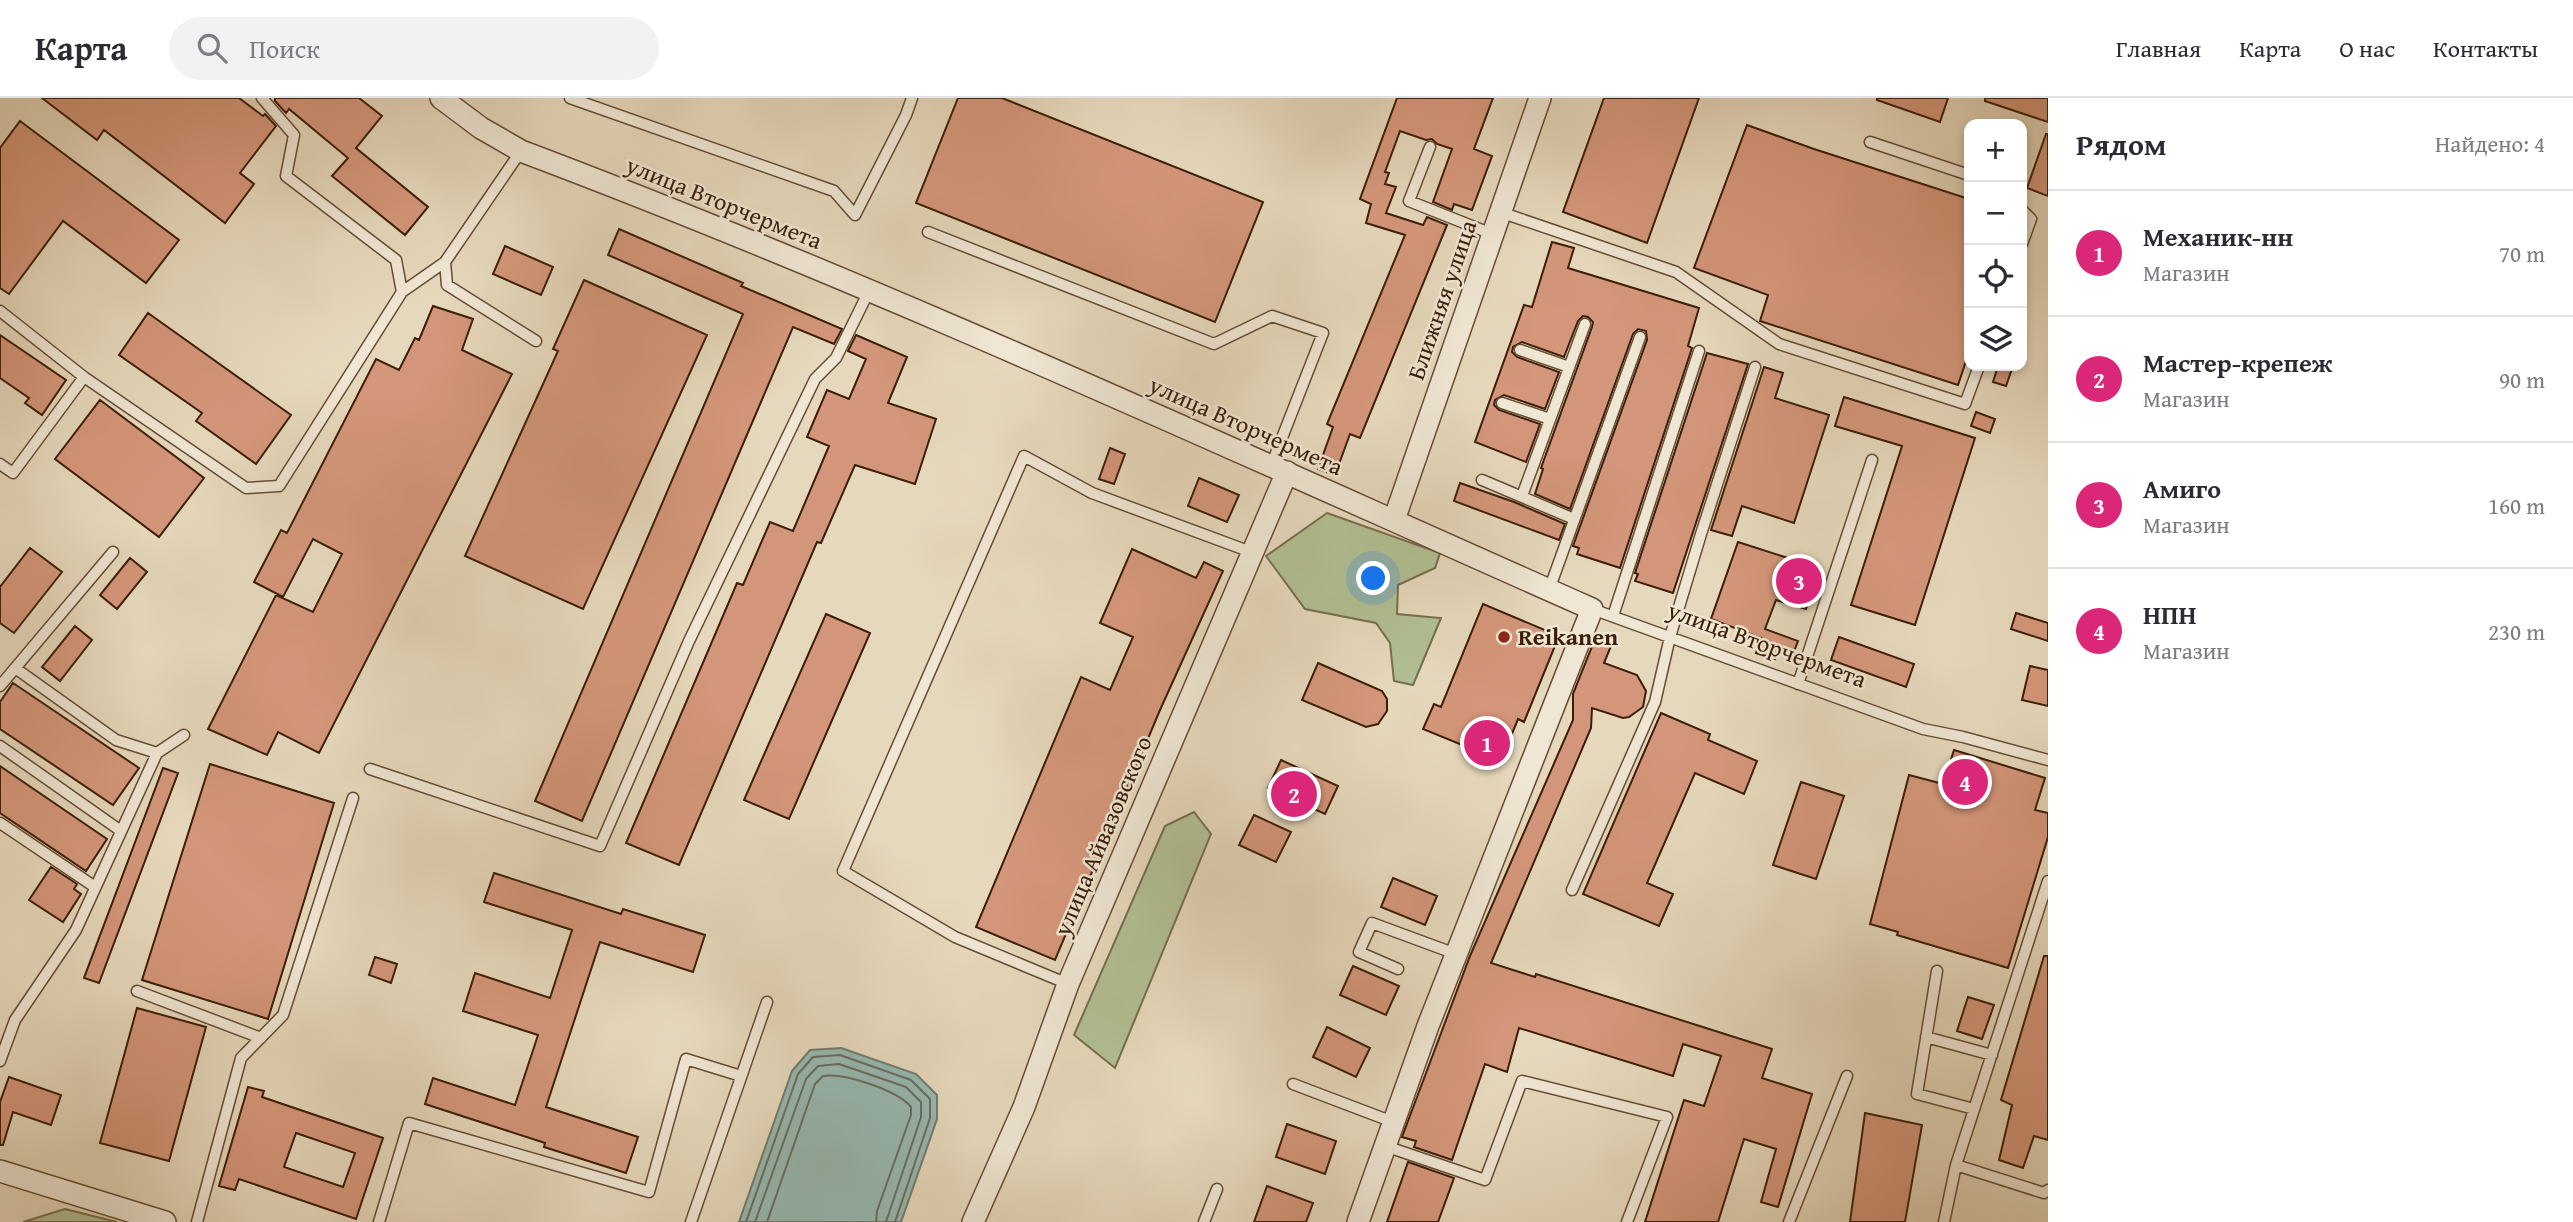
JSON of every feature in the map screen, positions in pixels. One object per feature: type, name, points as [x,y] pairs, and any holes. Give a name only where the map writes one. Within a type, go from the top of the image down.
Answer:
[{"type":"street","name":"улица Вторчермета","points":[[441,98],[481,128],[522,150],[986,339],[1592,609]]},
{"type":"street","name":"Ближняя улица","points":[[1394,520],[1540,98]]},
{"type":"street","name":"улица Айвазовского","points":[[974,1222],[1024,1107],[1068,985],[1251,552],[1279,469]]},
{"type":"street","points":[[1358,1222],[1456,954],[1592,609]]},
{"type":"street","points":[[0,1171],[165,1222]]},
{"type":"lane","points":[[262,98],[294,135],[286,176],[396,260],[402,292]]},
{"type":"lane","points":[[570,98],[834,191],[855,215],[912,98]]},
{"type":"lane","points":[[1870,142],[1964,173]]},
{"type":"lane","points":[[1430,147],[1409,201],[1492,234]]},
{"type":"lane","points":[[0,311],[84,377],[246,488],[279,486],[402,292],[445,262],[522,150]]},
{"type":"lane","points":[[1500,212],[1676,272],[1779,344],[1965,404],[1977,371]]},
{"type":"lane","points":[[928,232],[1214,344],[1272,316],[1322,334],[1279,469]]},
{"type":"lane","points":[[445,262],[447,285],[536,341]]},
{"type":"lane","points":[[370,769],[600,846],[689,641],[815,379],[836,358],[869,291]]},
{"type":"lane","points":[[1522,496],[1584,324]]},
{"type":"lane","points":[[1549,590],[1640,337]]},
{"type":"lane","points":[[1520,350],[1569,367]]},
{"type":"lane","points":[[1613,616],[1699,351]]},
{"type":"lane","points":[[1572,890],[1655,702],[1670,637],[1755,367]]},
{"type":"lane","points":[[0,464],[13,473],[84,377]]},
{"type":"lane","points":[[1502,403],[1550,419]]},
{"type":"lane","points":[[1068,985],[955,937],[843,871],[1024,456],[1092,494],[1251,552]]},
{"type":"lane","points":[[1798,684],[1872,460]]},
{"type":"lane","points":[[1482,480],[1574,519]]},
{"type":"lane","points":[[0,686],[113,552]]},
{"type":"lane","name":"улица Вторчермета","points":[[1592,609],[1923,729],[1964,737],[2048,760]]},
{"type":"lane","points":[[15,668],[116,740],[157,753]]},
{"type":"lane","points":[[0,1061],[15,1020],[76,930],[157,753],[184,735]]},
{"type":"lane","points":[[0,746],[121,831]]},
{"type":"lane","points":[[197,1222],[241,1058],[283,1015],[353,798]]},
{"type":"lane","points":[[0,823],[95,887]]},
{"type":"lane","points":[[1944,1222],[1956,1165],[2048,881]]},
{"type":"lane","points":[[1398,969],[1359,952],[1372,923],[1456,954]]},
{"type":"lane","points":[[1937,971],[1917,1094],[1974,1109]]},
{"type":"lane","points":[[137,991],[261,1038]]},
{"type":"lane","points":[[691,1222],[767,1002]]},
{"type":"lane","points":[[1926,1037],[1992,1055]]},
{"type":"lane","points":[[379,1222],[410,1123],[649,1192],[686,1059],[741,1076]]},
{"type":"lane","points":[[1789,1222],[1847,1076]]},
{"type":"lane","points":[[1385,1146],[1485,1180],[1522,1081],[1667,1117],[1627,1222]]},
{"type":"lane","points":[[1293,1084],[1394,1122]]},
{"type":"lane","points":[[1956,1165],[2045,1193],[2048,1190]]},
{"type":"lane","points":[[1204,1222],[1217,1189]]},
{"type":"green space","points":[[1327,513],[1440,553],[1435,568],[1398,585],[1397,614],[1441,618],[1413,685],[1394,681],[1390,643],[1376,623],[1305,609],[1266,556]]},
{"type":"green space","points":[[1194,812],[1211,834],[1115,1068],[1074,1035],[1165,826]]},
{"type":"green space","points":[[65,1209],[117,1222],[23,1222]]},
{"type":"water","points":[[841,1048],[916,1074],[937,1095],[937,1119],[901,1222],[739,1222],[792,1071],[810,1050]]},
{"type":"building","points":[[42,98],[239,98],[263,116],[265,114],[276,126],[240,173],[254,184],[225,223],[104,130],[97,140]]},
{"type":"building","points":[[275,98],[359,98],[382,116],[356,148],[428,207],[405,235],[332,176],[348,158],[289,109],[286,113]]},
{"type":"building","points":[[958,98],[1002,98],[1263,202],[1215,322],[916,203]]},
{"type":"building","points":[[1397,98],[1493,98],[1474,149],[1492,156],[1472,210],[1454,204],[1452,210],[1433,202],[1452,149],[1437,144],[1432,139],[1426,140],[1400,131],[1385,172],[1389,173],[1385,184],[1396,187],[1386,213],[1423,225],[1427,217],[1447,225],[1360,438],[1350,434],[1335,475],[1318,469],[1333,427],[1327,424],[1405,235],[1366,223],[1371,204],[1360,199]]},
{"type":"building","points":[[1604,98],[1699,98],[1647,243],[1563,212]]},
{"type":"building","points":[[1877,98],[1948,98],[1940,122]]},
{"type":"building","points":[[1985,98],[2048,98],[2048,122],[1985,101]]},
{"type":"building","points":[[20,121],[179,240],[146,283],[63,221],[9,294],[0,288],[0,148]]},
{"type":"building","points":[[1747,125],[1964,197],[1964,367],[1958,385],[1760,321],[1768,295],[1694,268]]},
{"type":"building","points":[[2046,134],[2048,134],[2048,196],[2027,188]]},
{"type":"building","points":[[619,229],[842,329],[834,344],[793,327],[582,821],[535,801],[743,314],[608,255]]},
{"type":"building","points":[[1552,242],[1574,248],[1568,268],[1699,308],[1688,346],[1692,348],[1620,568],[1577,554],[1579,548],[1573,546],[1647,340],[1646,331],[1638,329],[1633,334],[1570,509],[1535,494],[1543,469],[1541,468],[1592,327],[1593,322],[1588,317],[1583,316],[1578,321],[1564,357],[1522,342],[1513,347],[1512,352],[1517,357],[1559,372],[1545,409],[1504,395],[1495,400],[1494,405],[1499,410],[1540,424],[1526,462],[1475,442],[1524,305],[1532,307]]},
{"type":"building","points":[[505,246],[553,267],[541,295],[493,274]]},
{"type":"building","points":[[584,280],[707,335],[583,609],[465,556],[558,351],[553,349]]},
{"type":"building","points":[[433,306],[473,319],[462,350],[512,374],[319,753],[278,732],[267,755],[208,729],[276,595],[313,612],[342,554],[313,539],[283,597],[254,582],[281,530],[287,533],[376,359],[399,370],[415,338],[419,340]]},
{"type":"building","points":[[148,313],[291,415],[256,464],[196,421],[202,413],[119,355]]},
{"type":"building","points":[[0,335],[66,380],[42,415],[25,403],[29,398],[0,378]]},
{"type":"building","points":[[856,335],[907,357],[888,403],[936,419],[915,484],[855,465],[821,543],[817,542],[679,865],[626,843],[737,583],[743,585],[770,522],[793,531],[829,446],[807,437],[827,390],[849,399],[866,359],[848,351]]},
{"type":"building","points":[[1707,353],[1748,364],[1673,593],[1635,581],[1638,574],[1635,573]]},
{"type":"building","points":[[1764,367],[1783,373],[1775,398],[1829,415],[1794,523],[1742,506],[1732,536],[1711,530]]},
{"type":"building","points":[[1996,371],[2011,371],[2006,386],[1993,382]]},
{"type":"building","points":[[1844,397],[1975,438],[1915,625],[1851,605],[1902,446],[1835,426]]},
{"type":"building","points":[[100,400],[204,478],[159,537],[55,459]]},
{"type":"building","points":[[1976,412],[1995,419],[1990,433],[1971,426]]},
{"type":"building","points":[[1110,448],[1125,454],[1114,484],[1099,479]]},
{"type":"building","points":[[1199,478],[1239,495],[1227,522],[1188,506]]},
{"type":"building","points":[[1460,483],[1565,524],[1559,540],[1454,501]]},
{"type":"building","points":[[1738,542],[1819,568],[1806,609],[1776,600],[1765,629],[1798,641],[1793,654],[1778,648],[1775,659],[1756,653],[1761,638],[1711,619]]},
{"type":"building","points":[[30,548],[62,572],[14,633],[0,623],[0,587]]},
{"type":"building","points":[[1132,549],[1196,578],[1204,562],[1223,571],[1160,710],[1055,960],[976,927],[1081,677],[1110,690],[1133,637],[1100,623]]},
{"type":"building","points":[[130,558],[147,572],[117,609],[100,595]]},
{"type":"building","points":[[1483,604],[1559,636],[1524,722],[1518,719],[1501,761],[1423,729],[1434,704],[1441,707]]},
{"type":"building","points":[[2016,613],[2048,623],[2048,641],[2011,629]]},
{"type":"building","points":[[826,614],[870,633],[789,819],[744,800]]},
{"type":"building","points":[[75,626],[92,640],[60,681],[42,667]]},
{"type":"building","points":[[1839,637],[1914,664],[1906,687],[1831,660]]},
{"type":"building","points":[[1595,639],[1611,646],[1604,663],[1637,675],[1646,691],[1643,707],[1623,718],[1592,708],[1591,728],[1491,963],[1535,977],[1536,974],[1772,1049],[1762,1078],[1812,1094],[1778,1207],[1761,1202],[1776,1149],[1744,1139],[1718,1222],[1645,1222],[1684,1100],[1704,1106],[1721,1056],[1683,1044],[1673,1076],[1519,1028],[1507,1072],[1485,1064],[1452,1160],[1414,1147],[1416,1141],[1402,1137],[1470,956],[1573,720],[1573,694]]},
{"type":"building","points":[[1318,663],[1382,691],[1387,699],[1387,711],[1378,724],[1366,727],[1302,700]]},
{"type":"building","points":[[2030,666],[2048,670],[2048,706],[2022,700]]},
{"type":"building","points":[[13,683],[139,768],[113,805],[0,729],[0,702]]},
{"type":"building","points":[[1661,713],[1710,734],[1708,740],[1757,761],[1744,794],[1695,773],[1647,883],[1673,894],[1659,926],[1583,894]]},
{"type":"building","points":[[1954,750],[2045,778],[2035,810],[2048,813],[2048,837],[2008,968],[1897,935],[1898,932],[1870,924],[1909,775],[1943,784]]},
{"type":"building","points":[[1281,760],[1338,786],[1325,814],[1268,788]]},
{"type":"building","points":[[210,764],[334,803],[268,1019],[142,980]]},
{"type":"building","points":[[0,766],[107,839],[86,871],[0,813]]},
{"type":"building","points":[[163,768],[178,773],[99,983],[84,978]]},
{"type":"building","points":[[1801,782],[1844,796],[1816,879],[1773,865]]},
{"type":"building","points":[[1254,815],[1291,832],[1276,862],[1239,845]]},
{"type":"building","points":[[51,867],[77,884],[74,889],[81,894],[63,922],[29,900]]},
{"type":"building","points":[[494,873],[621,914],[623,909],[705,935],[693,972],[600,942],[546,1107],[638,1137],[626,1173],[425,1104],[433,1078],[515,1105],[538,1035],[463,1011],[475,973],[550,998],[572,930],[484,902]]},
{"type":"building","points":[[1393,878],[1437,896],[1425,925],[1381,907]]},
{"type":"building","points":[[2044,956],[2048,956],[2048,1140],[2034,1136],[2023,1168],[1999,1160],[2012,1105],[2001,1100]]},
{"type":"building","points":[[375,957],[397,964],[391,983],[369,975]]},
{"type":"building","points":[[1353,966],[1399,986],[1386,1015],[1340,995]]},
{"type":"building","points":[[1968,997],[1994,1005],[1982,1039],[1957,1031]]},
{"type":"building","points":[[137,1008],[206,1027],[169,1161],[100,1143]]},
{"type":"building","points":[[1327,1027],[1370,1048],[1356,1077],[1313,1057]]},
{"type":"building","points":[[9,1077],[61,1095],[51,1125],[13,1112],[3,1145],[0,1145],[0,1102]]},
{"type":"building","points":[[248,1087],[264,1091],[262,1097],[383,1138],[356,1219],[239,1179],[235,1190],[219,1186]],"holes":[[[296,1133],[355,1153],[343,1187],[284,1167]]]},
{"type":"building","points":[[1865,1113],[1922,1125],[1905,1222],[1850,1222]]},
{"type":"building","points":[[1287,1124],[1336,1141],[1325,1174],[1276,1157]]},
{"type":"building","points":[[1408,1162],[1454,1178],[1438,1222],[1387,1222]]},
{"type":"building","points":[[1267,1186],[1313,1203],[1306,1222],[1254,1222]]},
{"type":"place","name":"Амиго","points":[[1799,581]]},
{"type":"place","name":"Reikanen","points":[[1504,637]]},
{"type":"place","name":"Механик-нн","points":[[1487,743]]},
{"type":"place","name":"НПН","points":[[1965,782]]},
{"type":"place","name":"Мастер-крепеж","points":[[1294,794]]}]
